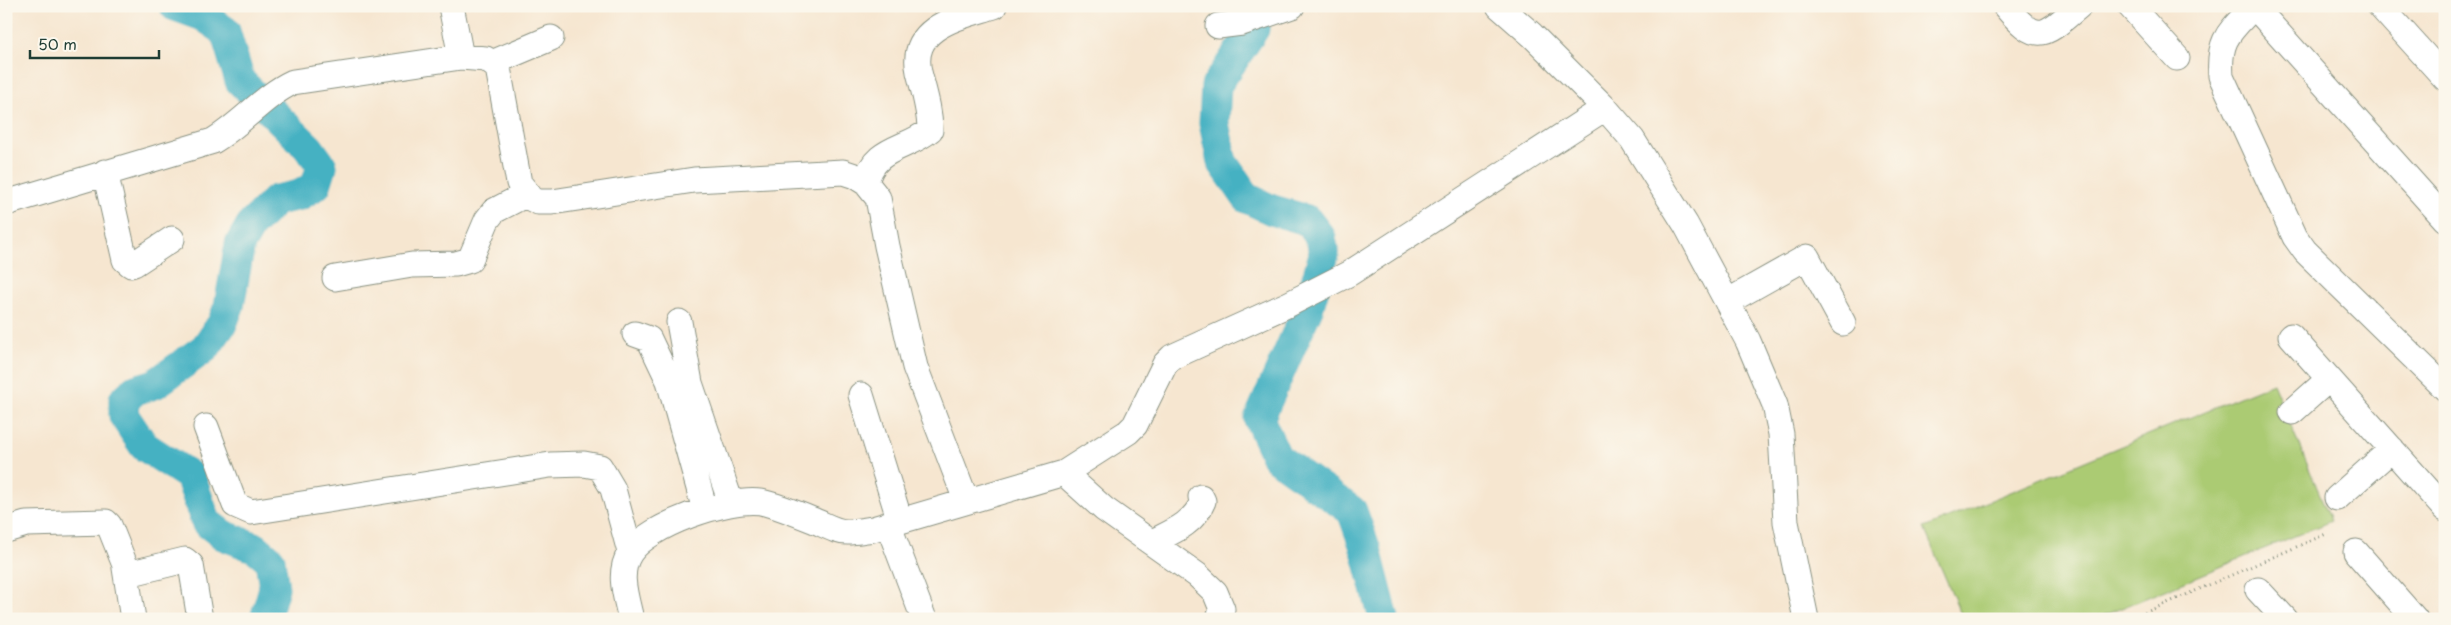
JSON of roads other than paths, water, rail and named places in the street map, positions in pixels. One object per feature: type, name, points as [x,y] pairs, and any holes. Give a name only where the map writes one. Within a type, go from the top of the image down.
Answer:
[{"type":"street","points":[[450,6],[461,57]]},
{"type":"street","points":[[866,183],[869,169],[878,158],[930,130],[930,117],[917,61],[921,41],[929,33],[951,20],[994,6]]},
{"type":"street","points":[[1499,6],[1532,35],[1605,108],[1632,139],[1686,225],[1748,341],[1775,406],[1781,434],[1786,522],[1806,619]]},
{"type":"street","points":[[2005,6],[2023,27],[2032,32],[2049,30],[2079,6]]},
{"type":"street","points":[[2130,6],[2177,58]]},
{"type":"street","points":[[2445,219],[2254,6],[2230,32],[2223,43],[2220,56],[2221,76],[2295,238],[2316,265],[2445,388]]},
{"type":"street","points":[[2380,6],[2445,78]]},
{"type":"street","points":[[1218,26],[1242,23],[1287,8]]},
{"type":"street","points":[[492,63],[551,38]]},
{"type":"street","points":[[6,203],[105,172],[213,142],[229,132],[280,88],[293,82],[461,57],[486,59],[498,68],[519,183],[538,202],[552,202],[694,180],[843,172],[855,176],[866,183],[878,198],[915,367],[966,500]]},
{"type":"street","points":[[631,619],[622,586],[625,566],[630,552],[647,538],[671,524],[704,510],[740,501],[761,502],[795,512],[846,532],[873,529],[966,500],[1064,473],[1128,432],[1135,425],[1165,364],[1172,357],[1289,304],[1350,272],[1605,108]]},
{"type":"street","points":[[105,172],[125,260],[128,263],[134,264],[172,239]]},
{"type":"street","points":[[335,278],[412,265],[456,264],[470,260],[490,215],[494,211],[528,194]]},
{"type":"street","points":[[1727,302],[1808,257],[1843,323]]},
{"type":"street","points":[[679,322],[690,383],[731,503]]},
{"type":"street","points":[[635,334],[649,339],[669,382],[704,510]]},
{"type":"street","points":[[2291,336],[2445,509]]},
{"type":"street","points":[[2292,412],[2329,379]]},
{"type":"street","points":[[861,395],[894,522],[924,619]]},
{"type":"street","points":[[206,427],[235,505],[251,512],[550,466],[584,464],[600,467],[613,489],[630,552]]},
{"type":"street","points":[[2337,498],[2392,450]]},
{"type":"street","points":[[1064,473],[1104,509],[1197,575],[1215,592],[1222,609],[1219,619]]},
{"type":"street","points":[[1152,542],[1190,522],[1203,501],[1201,496]]},
{"type":"street","points":[[6,530],[26,524],[106,522],[109,525],[124,568],[133,619]]},
{"type":"street","points":[[2356,552],[2415,619]]},
{"type":"street","points":[[124,568],[131,572],[136,572],[176,562],[188,562],[193,569],[200,619]]},
{"type":"street","points":[[2258,590],[2285,619]]},
{"type":"waterway","points":[[175,6],[203,16],[225,31],[240,81],[309,148],[322,166],[316,185],[300,195],[276,200],[251,225],[240,244],[229,306],[222,324],[205,348],[155,384],[135,390],[124,400],[124,416],[144,446],[190,476],[206,522],[223,535],[256,548],[270,560],[274,588],[265,619]]},
{"type":"waterway","points":[[1255,6],[1254,29],[1216,86],[1214,123],[1222,162],[1247,198],[1272,210],[1307,220],[1321,238],[1324,254],[1309,306],[1259,419],[1277,458],[1352,511],[1366,550],[1384,619]]}]
